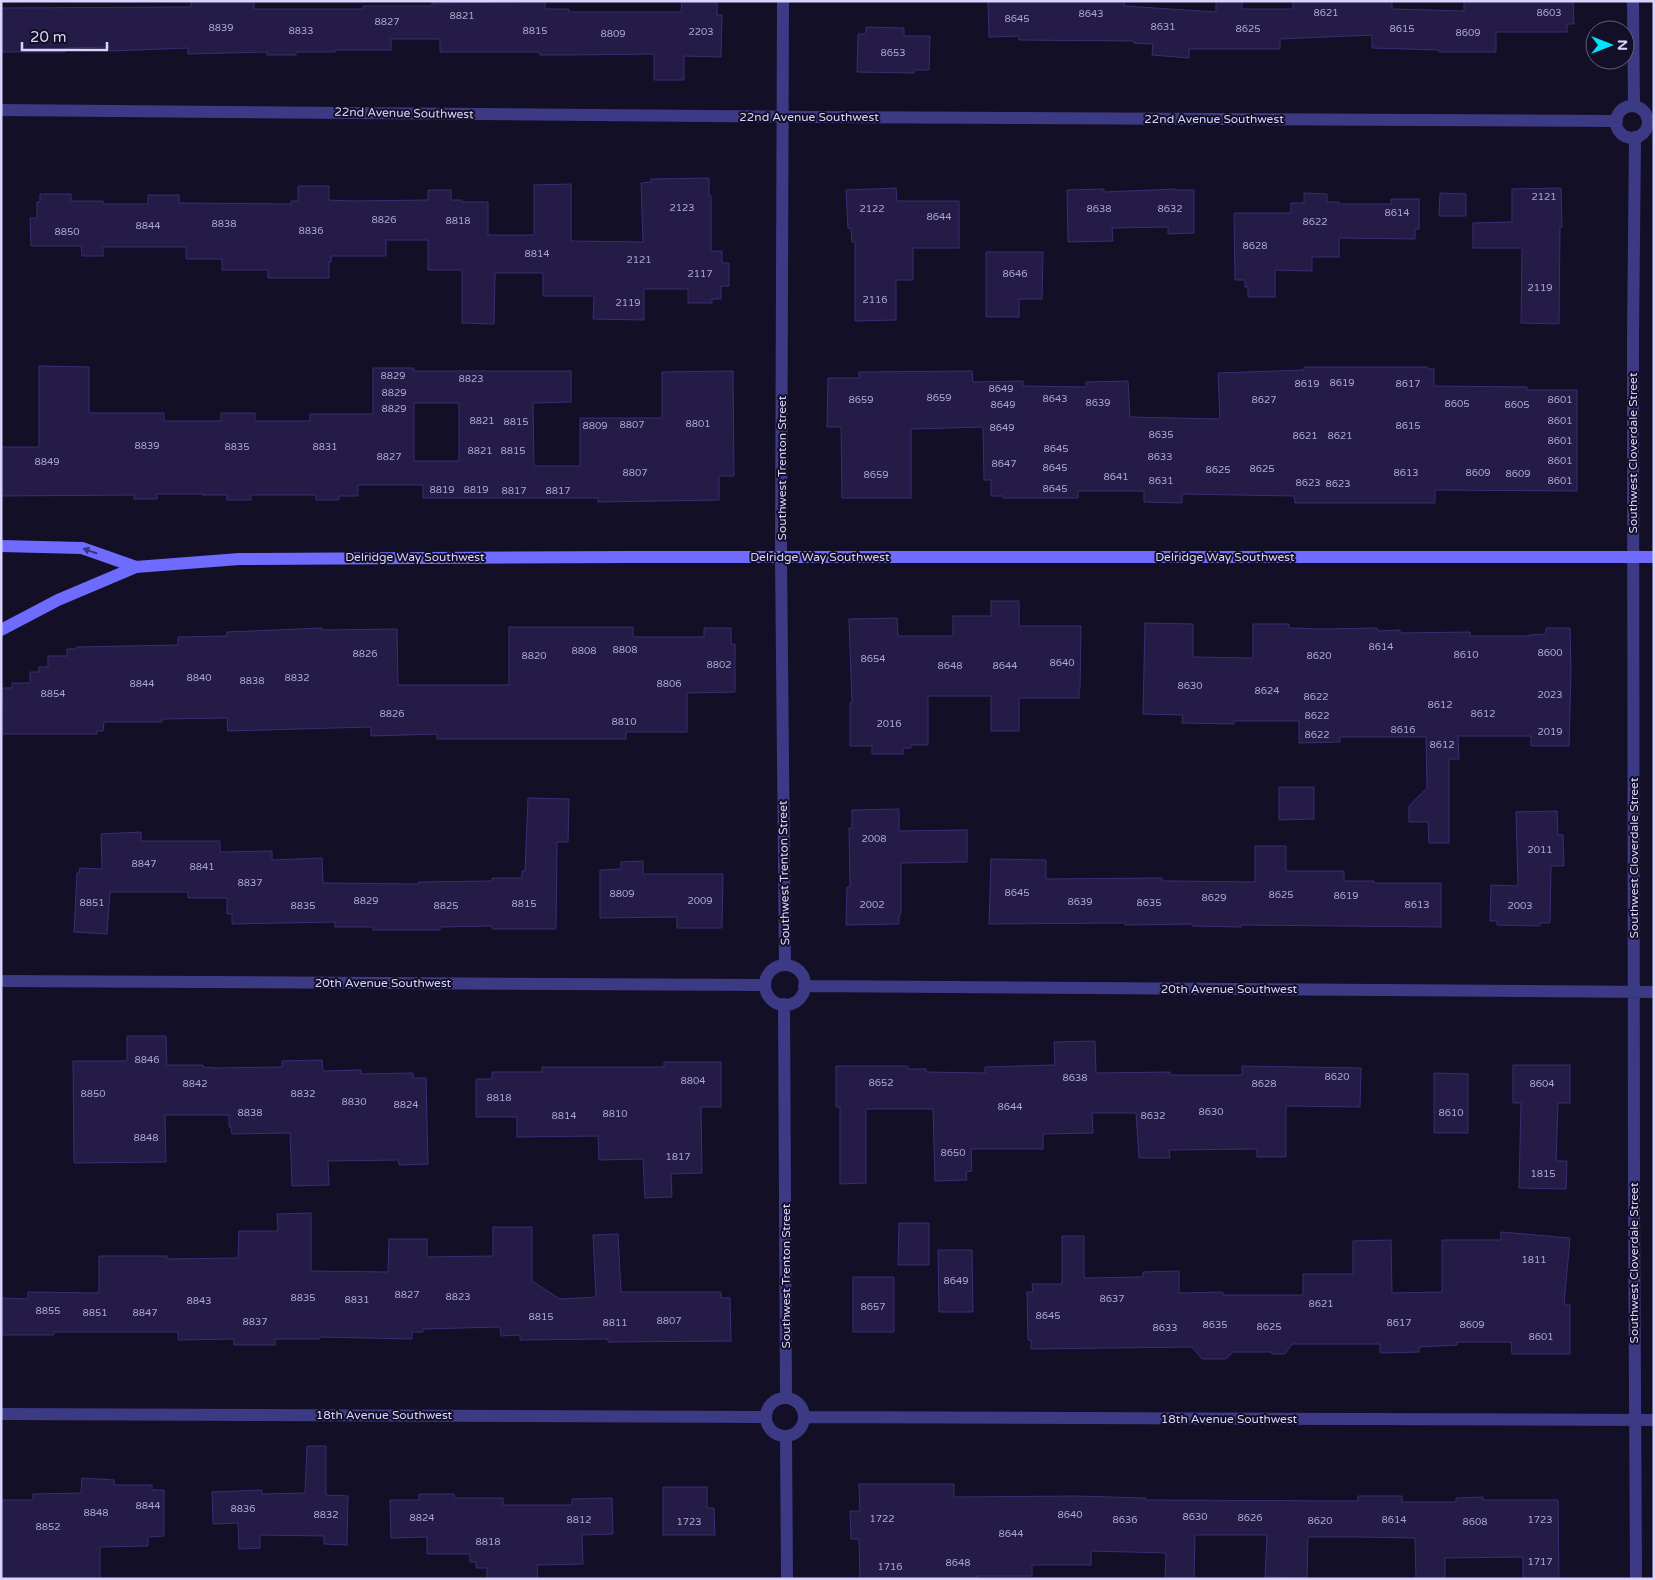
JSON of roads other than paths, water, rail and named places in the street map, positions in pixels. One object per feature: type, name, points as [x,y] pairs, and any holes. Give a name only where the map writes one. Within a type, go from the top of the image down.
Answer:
[{"type":"main road","points":[[1,546],[82,548],[136,567]]},
{"type":"main road","name":"Delridge Way Southwest","points":[[1,630],[58,600],[136,567],[239,559],[1654,557]]},
{"type":"street","name":"Southwest Trenton Street","points":[[783,1],[782,557],[785,965]]},
{"type":"street","points":[[1633,1],[1634,106]]},
{"type":"street","points":[[1634,106],[1644,110],[1651,122],[1640,136],[1635,138],[1625,136],[1621,132],[1617,121],[1623,108],[1634,106]]},
{"type":"street","name":"22nd Avenue Southwest","points":[[1,110],[782,117],[1617,121]]},
{"type":"street","name":"Southwest Cloverdale Street","points":[[1635,138],[1633,341],[1636,1579]]},
{"type":"street","points":[[785,965],[792,966],[798,970],[802,975],[804,986],[799,998],[794,1002],[784,1004],[771,999],[765,985],[768,974],[772,969],[785,965]]},
{"type":"street","name":"20th Avenue Southwest","points":[[1,981],[765,985]]},
{"type":"street","name":"20th Avenue Southwest","points":[[804,986],[1654,992]]},
{"type":"street","name":"Southwest Trenton Street","points":[[784,1004],[786,1398]]},
{"type":"street","points":[[786,1398],[800,1405],[804,1417],[800,1430],[795,1434],[786,1436],[776,1435],[767,1426],[768,1408],[777,1400],[786,1398]]},
{"type":"street","name":"18th Avenue Southwest","points":[[1,1414],[766,1417]]},
{"type":"street","name":"18th Avenue Southwest","points":[[804,1417],[1654,1420]]},
{"type":"street","points":[[786,1436],[787,1579]]}]
